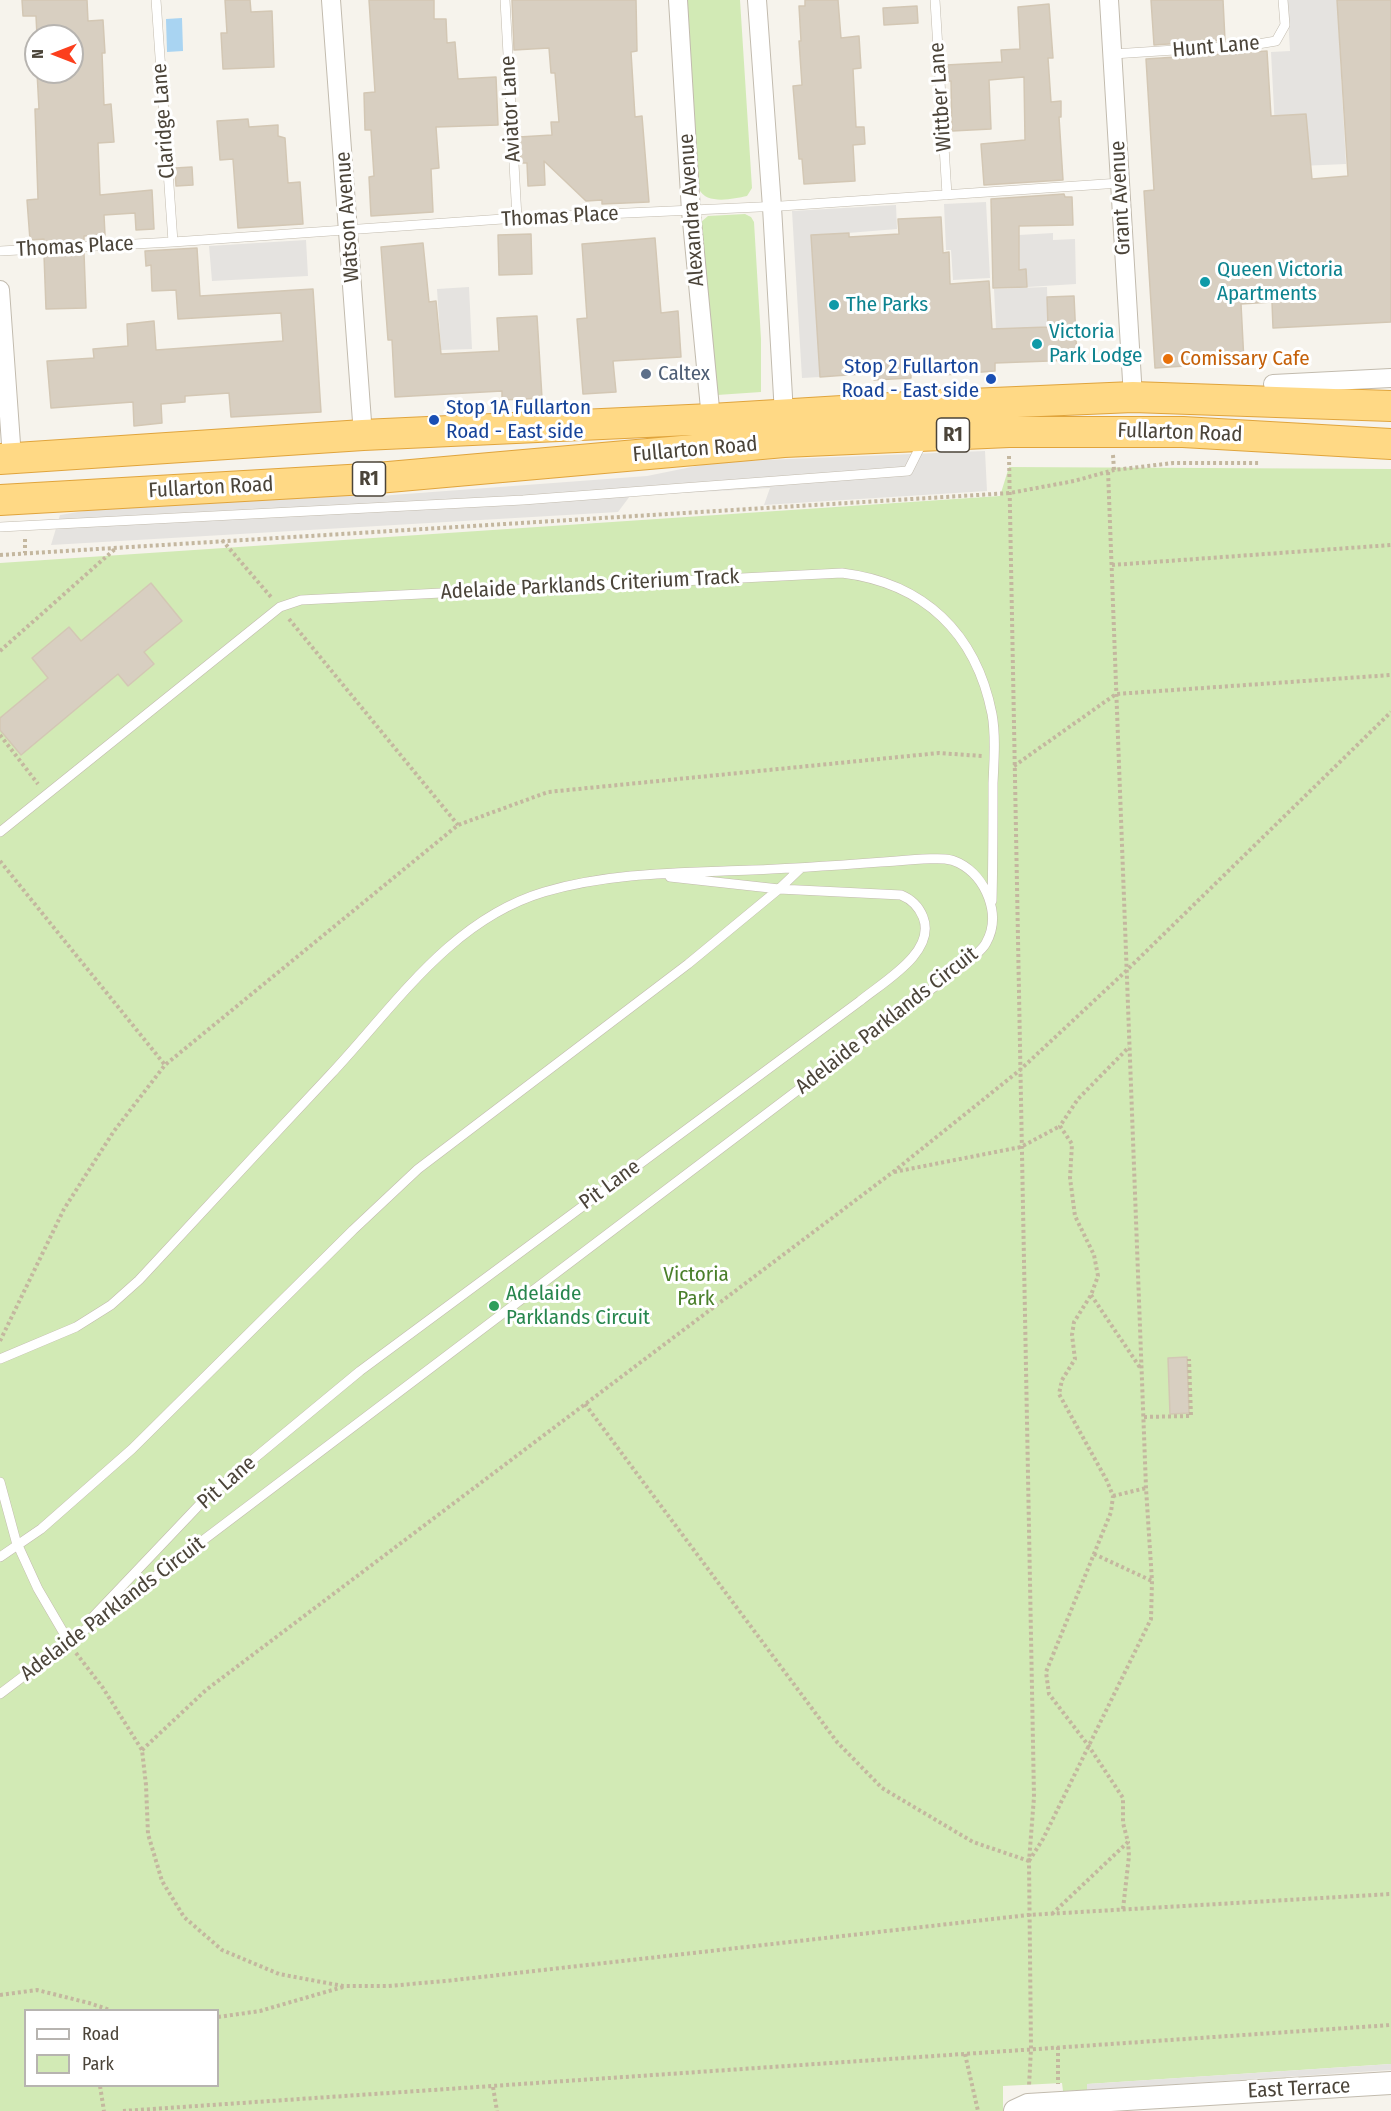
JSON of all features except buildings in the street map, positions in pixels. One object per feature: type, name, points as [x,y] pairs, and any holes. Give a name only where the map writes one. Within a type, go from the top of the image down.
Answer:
[{"type":"highway","name":"Fullarton Road","points":[[6,459],[363,435],[1133,397],[1391,406]]},
{"type":"highway","points":[[1133,397],[1137,431]]},
{"type":"highway","points":[[711,419],[723,447]]},
{"type":"highway","name":"Fullarton Road","points":[[7,500],[366,479],[784,442],[1009,432],[1183,432],[1391,444]]},
{"type":"highway","points":[[363,435],[366,479]]},
{"type":"highway","points":[[6,459],[7,500]]},
{"type":"street","name":"Watson Avenue","points":[[331,0],[363,435]]},
{"type":"street","name":"Alexandra Avenue","points":[[678,0],[691,211],[711,419]]},
{"type":"street","points":[[757,0],[784,414]]},
{"type":"street","name":"Grant Avenue","points":[[1109,0],[1133,397]]},
{"type":"street","points":[[0,290],[6,459]]},
{"type":"street","points":[[1273,384],[1391,378]]},
{"type":"street","name":"East Terrace","points":[[1024,2109],[1391,2083]]},
{"type":"lane","name":"Claridge Lane","points":[[156,0],[173,242]]},
{"type":"lane","name":"Aviator Lane","points":[[505,0],[517,218]]},
{"type":"lane","name":"Wittber Lane","points":[[935,0],[947,195]]},
{"type":"lane","name":"Hunt Lane","points":[[1113,54],[1252,45],[1276,41],[1285,25],[1283,0]]},
{"type":"lane","name":"Thomas Place","points":[[0,251],[349,231],[517,218],[772,207],[1120,183]]},
{"type":"lane","points":[[0,527],[523,500],[908,471],[925,436]]},
{"type":"lane","name":"Adelaide Parklands Criterium Track","points":[[0,832],[280,607],[301,600],[804,573],[842,573],[867,576],[896,586],[937,612],[956,631],[971,654],[982,680],[992,716],[994,758],[992,910]]},
{"type":"lane","points":[[0,1359],[76,1327],[111,1305],[139,1280],[335,1070],[441,952],[469,929],[542,892],[600,879],[647,874],[801,868],[923,859],[952,860],[963,865],[977,879],[988,896],[992,910]]},
{"type":"lane","points":[[0,1557],[41,1529],[132,1449],[418,1169],[687,964],[779,889],[801,868]]},
{"type":"lane","name":"Pit Lane","points":[[69,1642],[204,1500],[360,1371],[860,1001],[915,956],[924,942],[926,929],[923,916],[915,904],[901,895],[779,889],[709,883],[647,874]]},
{"type":"lane","name":"Adelaide Parklands Circuit","points":[[0,1694],[970,959],[987,941],[992,929],[992,910]]},
{"type":"lane","points":[[0,1482],[18,1546],[38,1589],[69,1642]]},
{"type":"path","points":[[1009,432],[1034,1797],[1028,1915],[1031,2049],[1024,2109]]},
{"type":"path","points":[[0,555],[1010,493],[1088,478],[1108,470],[1140,466],[1173,463],[1268,463]]},
{"type":"path","points":[[1029,1862],[1151,1619],[1152,1581],[1143,1417],[1108,470]]},
{"type":"path","points":[[24,534],[25,553]]},
{"type":"path","points":[[222,540],[263,589]]},
{"type":"path","points":[[1112,565],[1391,545]]},
{"type":"path","points":[[0,651],[116,547]]},
{"type":"path","points":[[280,607],[458,825]]},
{"type":"path","points":[[1014,766],[1116,694],[1391,675]]},
{"type":"path","points":[[142,1750],[206,1690],[893,1172],[1020,1070],[1126,971],[1391,712]]},
{"type":"path","points":[[0,735],[46,795]]},
{"type":"path","points":[[0,861],[165,1065]]},
{"type":"path","points":[[893,1172],[1021,1147],[1060,1126],[1078,1099],[1129,1046]]},
{"type":"path","points":[[1060,1126],[1072,1144],[1070,1178],[1075,1216],[1094,1255],[1098,1276],[1091,1295],[1074,1322],[1072,1335],[1076,1359],[1062,1380],[1059,1394],[1113,1496],[1111,1512],[1046,1672],[1049,1694],[1088,1745],[1123,1798],[1123,1823],[1129,1856],[1123,1910]]},
{"type":"path","points":[[1091,1295],[1142,1371]]},
{"type":"path","points":[[1143,1417],[1191,1416],[1189,1359]]},
{"type":"path","points":[[585,1404],[837,1742],[882,1788],[974,1842],[1029,1862]]},
{"type":"path","points":[[1113,1496],[1146,1488]]},
{"type":"path","points":[[1094,1554],[1152,1581]]},
{"type":"path","points":[[69,1642],[142,1750],[148,1834],[162,1881],[184,1917],[222,1950],[279,1974],[343,1986],[388,1986],[1028,1915],[1391,1894]]},
{"type":"path","points":[[1052,1914],[1128,1842]]},
{"type":"path","points":[[219,2017],[260,2011],[343,1986]]},
{"type":"path","points":[[0,1995],[37,1990],[89,2002],[107,2009]]},
{"type":"path","points":[[89,2002],[90,2009]]},
{"type":"path","points":[[123,2111],[1391,2025]]},
{"type":"path","points":[[1058,2047],[1059,2090]]},
{"type":"path","points":[[965,2054],[978,2111]]},
{"type":"path","points":[[493,2086],[497,2111]]},
{"type":"path","points":[[100,2087],[104,2111]]},
{"type":"green space","points":[[687,0],[740,0],[752,188],[747,196],[714,199],[702,194],[699,189]]},
{"type":"green space","points":[[745,214],[754,222],[761,339],[761,392],[717,395],[711,373],[701,222],[708,216]]},
{"type":"green space","name":"Victoria Park","points":[[1009,467],[1391,469],[1391,2064],[1088,2084],[1087,2090],[1063,2091],[1062,2083],[1003,2086],[1003,2111],[0,2111],[0,563],[1000,496]]},
{"type":"shaded area","points":[[1287,0],[1337,0],[1346,164],[1277,167],[1271,52],[1290,51]]},
{"type":"shaded area","points":[[986,202],[990,278],[953,280],[951,250],[946,250],[944,204]]},
{"type":"shaded area","points":[[896,205],[897,229],[811,236],[820,377],[802,378],[792,211]]},
{"type":"shaded area","points":[[1053,233],[1053,240],[1075,239],[1076,284],[1027,287],[1026,270],[1019,270],[1019,235]]},
{"type":"shaded area","points":[[306,240],[308,276],[212,281],[209,246]]},
{"type":"shaded area","points":[[469,287],[472,349],[441,350],[437,289]]},
{"type":"shaded area","points":[[1047,287],[1048,327],[996,329],[994,289]]},
{"type":"shaded area","points":[[985,451],[987,491],[764,505],[770,488],[630,496],[618,512],[51,545],[60,515],[96,509],[365,493],[366,496],[379,496],[647,476],[716,462]]},
{"type":"shaded area","points":[[1391,2064],[1391,2070],[1087,2090],[1087,2084]]},
{"type":"water","points":[[182,18],[183,51],[167,52],[166,19]]},
{"type":"place","name":"Queen Victoria Apartments","points":[[1205,282]]},
{"type":"place","name":"The Parks","points":[[834,305]]},
{"type":"place","name":"Victoria Park Lodge","points":[[1037,344]]},
{"type":"place","name":"Comissary Cafe","points":[[1168,359]]},
{"type":"place","name":"Caltex","points":[[646,374]]},
{"type":"place","name":"Stop 2 Fullarton Road - East side","points":[[991,379]]},
{"type":"place","name":"Stop 1A Fullarton Road - East side","points":[[434,420]]},
{"type":"place","name":"Adelaide Parklands Circuit","points":[[494,1306]]}]
